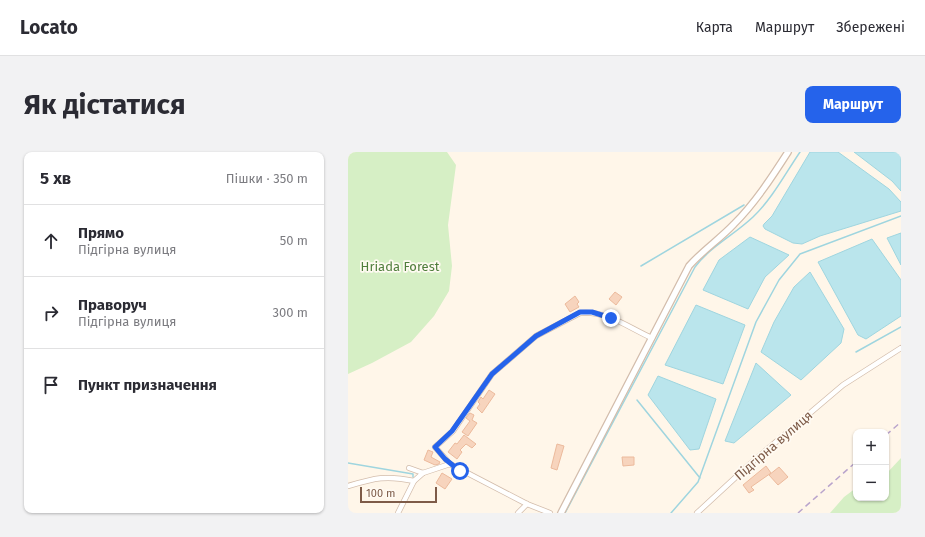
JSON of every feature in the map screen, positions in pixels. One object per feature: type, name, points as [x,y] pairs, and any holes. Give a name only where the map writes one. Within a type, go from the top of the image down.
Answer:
[{"type":"street","points":[[561,513],[690,266],[699,254],[733,225],[747,210],[788,152]]},
{"type":"street","points":[[550,513],[527,504],[450,464],[435,447],[452,431],[492,374],[536,336],[580,312],[588,312],[611,318],[652,338]]},
{"type":"street","name":"Підгірна вулиця","points":[[697,513],[750,464],[850,380],[901,348]]},
{"type":"street","points":[[398,513],[414,481],[423,473],[450,464]]},
{"type":"street","points":[[409,468],[423,473]]},
{"type":"street","points":[[348,486],[381,477],[394,477],[414,481]]},
{"type":"street","points":[[518,513],[527,504]]},
{"type":"green space","name":"Hriada Forest","points":[[348,152],[447,152],[456,165],[448,225],[452,266],[449,291],[434,316],[411,342],[348,374]]},
{"type":"green space","points":[[901,458],[901,513],[830,513],[844,497],[853,490],[853,501],[889,501],[889,471]]},
{"type":"water","points":[[810,152],[838,152],[889,189],[901,202],[901,211],[820,236],[802,244],[793,243],[765,229],[763,226],[764,224],[772,216]]},
{"type":"water","points":[[854,152],[901,152],[901,191],[892,181]]},
{"type":"water","points":[[901,233],[901,265],[887,238]]},
{"type":"water","points":[[750,237],[789,255],[765,277],[748,309],[703,290],[719,260]]},
{"type":"water","points":[[872,239],[901,280],[901,316],[866,339],[858,335],[818,262]]},
{"type":"water","points":[[810,272],[844,329],[841,343],[801,380],[761,352],[774,322],[794,287]]},
{"type":"water","points":[[696,305],[745,325],[723,384],[665,365]]},
{"type":"water","points":[[756,363],[791,395],[734,443],[725,441]]},
{"type":"water","points":[[658,376],[716,399],[699,449],[690,450],[648,395]]},
{"type":"building","points":[[615,292],[622,297],[616,305],[609,299]]},
{"type":"building","points":[[575,296],[579,302],[577,304],[579,307],[570,312],[565,304]]},
{"type":"building","points":[[489,390],[495,394],[482,413],[477,408],[480,404],[478,402],[481,397],[483,399]]},
{"type":"building","points":[[470,413],[474,415],[472,420],[477,423],[468,436],[462,432],[470,421],[466,418]]},
{"type":"building","points":[[464,435],[476,444],[472,448],[466,444],[460,450],[462,452],[457,459],[448,452]]},
{"type":"building","points":[[557,444],[564,446],[557,470],[551,468]]},
{"type":"building","points":[[428,450],[433,452],[431,457],[440,462],[439,464],[435,465],[424,460]]},
{"type":"building","points":[[622,457],[634,457],[634,465],[623,466]]},
{"type":"building","points":[[766,466],[771,473],[751,487],[754,490],[749,493],[743,485]]},
{"type":"building","points":[[779,467],[788,477],[778,485],[769,475]]},
{"type":"building","points":[[442,473],[452,479],[445,489],[436,483]]},
{"type":"waterway","points":[[565,513],[695,267],[708,253],[760,210],[800,152]]},
{"type":"waterway","points":[[641,266],[744,205]]},
{"type":"waterway","points":[[671,513],[698,482],[756,322],[779,280],[800,254],[901,216]]},
{"type":"waterway","points":[[856,352],[901,327]]},
{"type":"waterway","points":[[637,400],[700,478]]},
{"type":"waterway","points":[[348,463],[413,474],[413,477]]},
{"type":"railway","points":[[889,432],[901,422]]},
{"type":"railway","points":[[798,513],[853,465]]},
{"type":"route","points":[[460,471],[450,464],[436,450],[435,447],[452,431],[492,374],[536,336],[580,312],[592,312],[611,318]]}]
